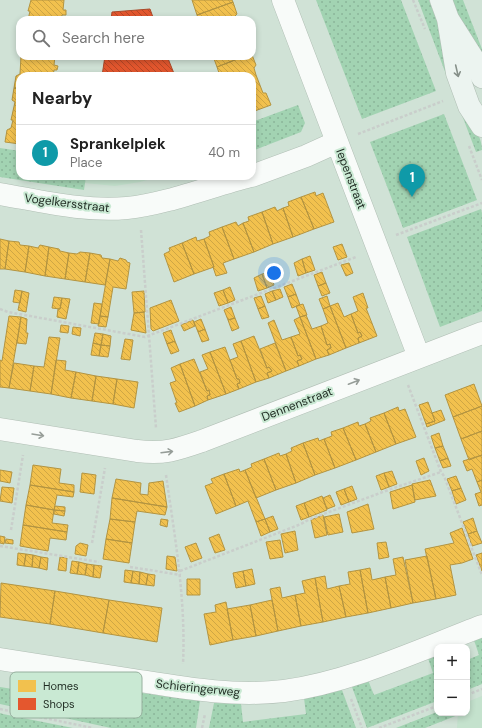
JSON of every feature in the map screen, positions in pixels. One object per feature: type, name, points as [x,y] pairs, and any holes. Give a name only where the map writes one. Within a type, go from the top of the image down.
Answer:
[{"type":"main road","points":[[444,9],[477,65],[482,77]]},
{"type":"main road","points":[[444,9],[457,73],[469,106],[482,126]]},
{"type":"street","name":"Iepenstraat","points":[[283,0],[337,142],[367,250],[419,357]]},
{"type":"street","name":"Vogelkersstraat","points":[[256,174],[306,156],[337,142]]},
{"type":"street","name":"Vogelkersstraat","points":[[0,194],[89,208],[127,208],[166,200],[237,180]]},
{"type":"street","name":"Dennenstraat","points":[[0,429],[154,453],[173,451],[482,333]]},
{"type":"street","name":"Schieringerweg","points":[[142,682],[224,693],[284,691],[343,678],[362,672],[482,626]]},
{"type":"street","name":"Schieringerweg","points":[[0,659],[82,672]]},
{"type":"path","points":[[337,142],[444,101]]},
{"type":"path","points":[[0,309],[8,312],[133,335],[145,337],[150,336],[482,203]]},
{"type":"path","points":[[141,233],[150,336],[156,434]]},
{"type":"path","points":[[408,384],[482,575]]},
{"type":"path","points":[[11,530],[26,433]]},
{"type":"path","points":[[92,543],[108,447]]},
{"type":"path","points":[[165,472],[180,571],[183,619],[183,667]]},
{"type":"path","points":[[180,571],[301,524],[310,519],[441,472]]},
{"type":"path","points":[[0,546],[99,562]]},
{"type":"path","points":[[130,567],[180,576]]},
{"type":"path","points":[[343,678],[362,728]]},
{"type":"path","points":[[470,694],[482,689]]},
{"type":"path","points":[[379,728],[434,707]]},
{"type":"path","points":[[0,709],[10,711]]},
{"type":"path","points":[[44,718],[93,728]]},
{"type":"shaded area","points":[[316,0],[401,0],[436,91],[362,119]]},
{"type":"shaded area","points":[[418,0],[429,0],[444,38],[447,77]]},
{"type":"shaded area","points":[[452,0],[463,0],[482,49],[482,61],[464,30]]},
{"type":"shaded area","points":[[298,105],[305,123],[301,132],[256,149],[256,121]]},
{"type":"shaded area","points":[[460,110],[478,134],[482,150],[476,152]]},
{"type":"shaded area","points":[[444,114],[477,200],[403,228],[370,142]]},
{"type":"shaded area","points":[[0,148],[16,150],[16,179],[0,177]]},
{"type":"shaded area","points":[[19,180],[85,180],[84,190]]},
{"type":"shaded area","points":[[85,180],[147,180],[115,186],[85,183]]},
{"type":"shaded area","points":[[481,209],[482,311],[440,327],[407,237]]},
{"type":"shaded area","points":[[482,637],[482,684],[470,689],[470,659],[479,655],[474,640]]},
{"type":"shaded area","points":[[434,655],[434,702],[367,728],[352,687],[368,680],[374,695],[433,673],[428,658]]},
{"type":"shaded area","points":[[0,687],[10,689],[10,706],[0,704]]},
{"type":"shaded area","points":[[342,690],[356,728],[209,728],[214,703],[241,704],[243,722],[306,714],[304,698]]},
{"type":"shaded area","points":[[142,693],[200,701],[196,728],[111,728],[65,718],[142,718]]},
{"type":"shaded area","points":[[482,696],[482,728],[457,728],[458,716],[470,716],[470,701]]},
{"type":"shaded area","points":[[0,713],[10,715],[10,718],[23,718],[73,728],[0,728]]},
{"type":"shaded area","points":[[434,713],[434,716],[455,716],[425,728],[396,728]]},
{"type":"building: Homes","points":[[31,0],[64,0],[63,10],[66,10],[66,15],[29,16],[30,11],[28,11]]},
{"type":"building: Homes","points":[[192,0],[232,0],[233,2],[197,15]]},
{"type":"building: Homes","points":[[233,2],[237,14],[235,16],[197,15]]},
{"type":"building: Homes","points":[[21,60],[55,60],[54,65],[58,66],[57,70],[54,70],[54,72],[20,72]]},
{"type":"building: Homes","points":[[214,60],[235,60],[217,67]]},
{"type":"building: Homes","points":[[235,60],[254,60],[256,65],[254,68],[255,72],[219,72],[217,67]]},
{"type":"building: Homes","points":[[256,75],[263,93],[266,93],[271,105],[256,111]]},
{"type":"building: Homes","points":[[16,76],[16,88],[14,88]]},
{"type":"building: Homes","points":[[14,88],[16,88],[16,143],[5,142],[7,130],[11,128],[13,120],[11,120],[15,102],[12,100]]},
{"type":"building: Homes","points":[[315,192],[316,196],[323,193],[334,222],[314,229],[301,197]]},
{"type":"building: Homes","points":[[301,197],[314,229],[293,237],[283,208],[289,206],[288,202]]},
{"type":"building: Homes","points":[[275,207],[277,211],[283,208],[293,237],[273,244],[262,212]]},
{"type":"building: Homes","points":[[262,212],[273,244],[254,252],[243,223],[249,221],[248,217]]},
{"type":"building: Homes","points":[[236,222],[238,226],[243,223],[254,252],[234,259],[222,227]]},
{"type":"building: Homes","points":[[222,227],[234,259],[223,263],[227,273],[216,276],[204,239],[210,236],[209,232]]},
{"type":"building: Homes","points":[[196,237],[197,241],[204,239],[214,267],[194,274],[182,243]]},
{"type":"building: Homes","points":[[0,239],[9,241],[5,269],[0,269]]},
{"type":"building: Homes","points":[[9,241],[19,242],[20,245],[29,246],[25,272],[5,269]]},
{"type":"building: Homes","points":[[182,243],[194,274],[174,282],[164,254],[170,251],[169,248]]},
{"type":"building: Homes","points":[[342,244],[347,257],[338,260],[333,247]]},
{"type":"building: Homes","points":[[40,245],[49,247],[45,276],[25,272],[29,246],[38,248]]},
{"type":"building: Homes","points":[[49,247],[69,253],[65,279],[45,276]]},
{"type":"building: Homes","points":[[80,252],[90,253],[85,282],[65,279],[69,253],[77,254]]},
{"type":"building: Homes","points":[[90,253],[101,255],[102,258],[110,259],[105,285],[85,282]]},
{"type":"building: Homes","points":[[310,256],[315,270],[306,273],[302,259]]},
{"type":"building: Homes","points":[[120,258],[130,263],[126,289],[113,287],[108,317],[100,316],[110,259],[118,261]]},
{"type":"building: Homes","points":[[302,259],[306,273],[298,276],[294,263]]},
{"type":"building: Homes","points":[[349,263],[353,273],[346,276],[341,265]]},
{"type":"building: Homes","points":[[270,272],[274,285],[267,288],[262,274]]},
{"type":"building: Homes","points":[[322,272],[326,283],[318,286],[314,275]]},
{"type":"building: Homes","points":[[262,274],[267,288],[258,291],[254,278]]},
{"type":"building: Homes","points":[[326,283],[330,293],[322,296],[318,286]]},
{"type":"building: Homes","points":[[292,284],[296,294],[288,297],[284,287]]},
{"type":"building: Homes","points":[[230,287],[235,300],[228,303],[223,290]]},
{"type":"building: Homes","points":[[280,289],[283,297],[276,300],[272,291]]},
{"type":"building: Homes","points":[[15,290],[22,291],[20,303],[13,302]]},
{"type":"building: Homes","points":[[223,290],[228,303],[219,306],[214,293]]},
{"type":"building: Homes","points":[[22,291],[29,293],[26,312],[18,310]]},
{"type":"building: Homes","points":[[144,291],[145,312],[134,313],[132,292]]},
{"type":"building: Homes","points":[[272,291],[276,300],[268,303],[265,294]]},
{"type":"building: Homes","points":[[363,293],[368,308],[366,308],[377,336],[359,343],[358,338],[362,336],[360,332],[358,333],[351,314],[358,311],[353,297]]},
{"type":"building: Homes","points":[[296,294],[300,305],[292,308],[288,297]]},
{"type":"building: Homes","points":[[261,296],[265,306],[258,309],[254,298]]},
{"type":"building: Homes","points":[[327,296],[330,306],[323,309],[319,299]]},
{"type":"building: Homes","points":[[54,297],[62,298],[60,309],[52,308]]},
{"type":"building: Homes","points":[[62,298],[70,299],[66,319],[57,317]]},
{"type":"building: Homes","points":[[171,300],[179,321],[153,331],[151,329],[150,308]]},
{"type":"building: Homes","points":[[94,303],[102,304],[99,324],[91,323]]},
{"type":"building: Homes","points":[[338,303],[344,317],[351,314],[358,333],[360,332],[362,336],[358,338],[359,343],[346,348],[330,306]]},
{"type":"building: Homes","points":[[303,304],[307,315],[300,317],[296,306]]},
{"type":"building: Homes","points":[[265,306],[269,317],[262,319],[258,309]]},
{"type":"building: Homes","points":[[330,306],[346,348],[329,355],[327,350],[331,348],[330,344],[327,345],[321,326],[328,323],[323,309]]},
{"type":"building: Homes","points":[[231,307],[235,318],[228,320],[224,310]]},
{"type":"building: Homes","points":[[144,312],[146,333],[131,330],[134,313]]},
{"type":"building: Homes","points":[[306,315],[312,329],[321,326],[327,345],[330,344],[331,348],[327,350],[329,355],[316,359],[300,317]]},
{"type":"building: Homes","points":[[9,316],[21,317],[9,388],[0,387],[0,360],[2,361]]},
{"type":"building: Homes","points":[[100,316],[108,317],[106,327],[98,326]]},
{"type":"building: Homes","points":[[21,317],[27,319],[26,333],[28,333],[26,344],[17,343]]},
{"type":"building: Homes","points":[[300,317],[316,359],[299,366],[297,361],[302,359],[300,355],[298,356],[291,337],[300,334],[294,320]]},
{"type":"building: Homes","points":[[235,318],[239,328],[232,331],[228,320]]},
{"type":"building: Homes","points":[[201,319],[205,329],[198,332],[194,322]]},
{"type":"building: Homes","points":[[193,320],[195,326],[184,331],[181,325]]},
{"type":"building: Homes","points":[[274,320],[282,340],[291,337],[298,356],[300,355],[302,359],[297,361],[299,366],[286,371],[268,323]]},
{"type":"building: Homes","points":[[61,325],[69,326],[68,333],[60,332]]},
{"type":"building: Homes","points":[[73,327],[81,328],[80,336],[72,334]]},
{"type":"building: Homes","points":[[205,329],[209,340],[202,342],[198,332]]},
{"type":"building: Homes","points":[[171,330],[175,341],[167,344],[163,333]]},
{"type":"building: Homes","points":[[95,333],[103,334],[101,345],[93,343]]},
{"type":"building: Homes","points":[[103,334],[111,336],[110,346],[101,345]]},
{"type":"building: Homes","points":[[254,336],[267,368],[269,367],[272,371],[267,373],[269,378],[256,382],[241,341]]},
{"type":"building: Homes","points":[[49,337],[60,338],[51,394],[30,391],[34,366],[44,367]]},
{"type":"building: Homes","points":[[125,339],[133,340],[130,360],[121,359]]},
{"type":"building: Homes","points":[[175,341],[179,351],[171,354],[167,344]]},
{"type":"building: Homes","points":[[241,341],[256,382],[239,389],[237,384],[240,383],[239,379],[237,379],[230,360],[238,357],[233,344]]},
{"type":"building: Homes","points":[[93,343],[101,345],[99,356],[91,355]]},
{"type":"building: Homes","points":[[275,343],[286,371],[269,378],[267,373],[272,371],[269,367],[267,368],[260,349]]},
{"type":"building: Homes","points":[[101,345],[110,346],[108,357],[99,356]]},
{"type":"building: Homes","points":[[225,347],[237,379],[239,379],[240,383],[237,384],[239,389],[226,394],[210,352]]},
{"type":"building: Homes","points":[[210,352],[226,394],[208,400],[207,396],[210,395],[209,390],[207,391],[200,372],[208,369],[202,355]]},
{"type":"building: Homes","points":[[194,359],[210,395],[207,396],[208,400],[195,406],[180,364]]},
{"type":"building: Homes","points":[[56,360],[66,361],[65,370],[76,372],[71,398],[51,394]]},
{"type":"building: Homes","points":[[14,363],[34,366],[30,391],[9,388]]},
{"type":"building: Homes","points":[[180,364],[195,406],[179,412],[170,383],[176,381],[171,368]]},
{"type":"building: Homes","points":[[76,372],[96,376],[92,401],[71,398]]},
{"type":"building: Homes","points":[[96,376],[117,379],[113,404],[92,401]]},
{"type":"building: Homes","points":[[117,379],[138,382],[134,408],[113,404]]},
{"type":"building: Homes","points":[[474,384],[482,406],[453,417],[445,395]]},
{"type":"building: Homes","points":[[428,402],[435,421],[426,424],[419,405]]},
{"type":"building: Homes","points":[[482,406],[482,431],[461,439],[453,417]]},
{"type":"building: Homes","points":[[398,407],[399,411],[405,409],[416,437],[396,444],[384,413]]},
{"type":"building: Homes","points":[[441,410],[445,420],[427,427],[426,424],[435,421],[432,413]]},
{"type":"building: Homes","points":[[384,413],[396,444],[376,452],[365,424],[371,421],[370,418]]},
{"type":"building: Homes","points":[[358,422],[359,426],[365,424],[376,452],[356,460],[343,428]]},
{"type":"building: Homes","points":[[343,428],[356,460],[335,468],[324,439],[332,436],[331,432]]},
{"type":"building: Homes","points":[[482,431],[482,455],[469,460],[461,439]]},
{"type":"building: Homes","points":[[439,433],[443,446],[435,448],[431,436]]},
{"type":"building: Homes","points":[[318,438],[319,441],[324,439],[335,468],[315,475],[303,443]]},
{"type":"building: Homes","points":[[303,443],[315,475],[296,483],[286,454],[292,451],[291,448]]},
{"type":"building: Homes","points":[[443,446],[448,458],[440,461],[435,448]]},
{"type":"building: Homes","points":[[279,453],[280,456],[286,454],[296,483],[276,490],[264,459]]},
{"type":"building: Homes","points":[[482,455],[482,480],[477,482],[472,469],[467,471],[463,461]]},
{"type":"building: Homes","points":[[424,458],[429,471],[421,475],[416,461]]},
{"type":"building: Homes","points":[[448,458],[451,466],[443,468],[440,461]]},
{"type":"building: Homes","points":[[264,459],[276,490],[256,498],[245,470],[252,467],[251,464]]},
{"type":"building: Homes","points":[[33,465],[61,469],[59,483],[74,485],[74,492],[30,485]]},
{"type":"building: Homes","points":[[239,469],[240,472],[245,470],[265,519],[256,522],[248,501],[236,506],[224,474]]},
{"type":"building: Homes","points":[[0,470],[12,472],[10,483],[0,481]]},
{"type":"building: Homes","points":[[392,471],[397,484],[389,487],[384,473]]},
{"type":"building: Homes","points":[[82,473],[96,475],[94,494],[80,492]]},
{"type":"building: Homes","points":[[384,473],[389,487],[381,490],[376,476]]},
{"type":"building: Homes","points":[[224,474],[236,506],[216,514],[205,486],[213,483],[211,479]]},
{"type":"building: Homes","points":[[456,476],[461,488],[452,491],[447,479]]},
{"type":"building: Homes","points":[[116,479],[141,483],[140,494],[148,495],[149,483],[163,481],[167,507],[112,498]]},
{"type":"building: Homes","points":[[430,480],[436,496],[415,500],[412,484]]},
{"type":"building: Homes","points":[[482,480],[482,505],[479,506],[475,494],[481,492],[477,482]]},
{"type":"building: Homes","points":[[30,485],[74,492],[73,497],[57,495],[54,510],[26,505]]},
{"type":"building: Homes","points":[[412,485],[415,502],[393,509],[390,492]]},
{"type":"building: Homes","points":[[352,486],[357,499],[349,502],[344,489]]},
{"type":"building: Homes","points":[[2,487],[14,488],[12,503],[0,501]]},
{"type":"building: Homes","points":[[461,488],[466,500],[456,504],[452,491]]},
{"type":"building: Homes","points":[[344,489],[349,502],[341,505],[336,492]]},
{"type":"building: Homes","points":[[330,495],[335,506],[327,509],[323,498]]},
{"type":"building: Homes","points":[[322,496],[327,510],[309,517],[304,503]]},
{"type":"building: Homes","points":[[112,498],[167,507],[165,515],[137,511],[135,522],[110,519]]},
{"type":"building: Homes","points":[[304,503],[309,517],[301,520],[296,506]]},
{"type":"building: Homes","points":[[368,504],[374,529],[352,533],[347,512]]},
{"type":"building: Homes","points":[[26,505],[54,510],[52,523],[68,525],[67,532],[23,525]]},
{"type":"building: Homes","points":[[55,506],[65,507],[65,511],[54,510]]},
{"type":"building: Homes","points":[[54,510],[65,511],[64,516],[54,514]]},
{"type":"building: Homes","points":[[339,514],[343,532],[328,535],[324,517]]},
{"type":"building: Homes","points":[[323,515],[327,535],[315,538],[311,520]]},
{"type":"building: Homes","points":[[273,516],[278,529],[270,532],[265,519]]},
{"type":"building: Homes","points":[[473,518],[477,531],[468,534],[463,522]]},
{"type":"building: Homes","points":[[110,519],[135,522],[132,543],[106,539]]},
{"type":"building: Homes","points":[[161,519],[168,520],[167,527],[160,525]]},
{"type":"building: Homes","points":[[265,519],[270,532],[261,536],[256,522]]},
{"type":"building: Homes","points":[[23,525],[67,532],[66,540],[50,538],[48,551],[20,546]]},
{"type":"building: Homes","points":[[462,528],[473,559],[450,565],[456,595],[436,599],[425,549],[454,543],[450,533]]},
{"type":"building: Homes","points":[[295,531],[298,550],[285,553],[281,534]]},
{"type":"building: Homes","points":[[477,531],[482,543],[472,546],[468,534]]},
{"type":"building: Homes","points":[[219,534],[225,550],[215,553],[209,538]]},
{"type":"building: Homes","points":[[0,536],[5,537],[4,544],[0,543]]},
{"type":"building: Homes","points":[[6,539],[13,540],[13,544],[5,543]]},
{"type":"building: Homes","points":[[106,539],[132,543],[129,563],[103,559]]},
{"type":"building: Homes","points":[[280,540],[283,557],[270,559],[266,542]]},
{"type":"building: Homes","points":[[386,542],[389,557],[379,559],[377,543]]},
{"type":"building: Homes","points":[[80,543],[88,545],[86,556],[75,554],[76,546]]},
{"type":"building: Homes","points":[[196,543],[202,558],[191,562],[185,547]]},
{"type":"building: Homes","points":[[18,553],[26,554],[24,566],[17,565]]},
{"type":"building: Homes","points":[[482,553],[482,571],[476,555]]},
{"type":"building: Homes","points":[[26,554],[33,555],[32,567],[24,566]]},
{"type":"building: Homes","points":[[33,555],[41,557],[39,568],[32,567]]},
{"type":"building: Homes","points":[[167,556],[175,557],[177,571],[166,569]]},
{"type":"building: Homes","points":[[427,556],[436,599],[413,603],[405,560]]},
{"type":"building: Homes","points":[[41,557],[48,558],[47,570],[39,568]]},
{"type":"building: Homes","points":[[60,557],[67,558],[66,571],[58,570]]},
{"type":"building: Homes","points":[[403,557],[413,603],[391,608],[385,577],[396,575],[393,559]]},
{"type":"building: Homes","points":[[72,561],[79,562],[77,574],[70,573]]},
{"type":"building: Homes","points":[[79,562],[87,564],[85,575],[77,574]]},
{"type":"building: Homes","points":[[87,564],[94,565],[93,577],[85,575]]},
{"type":"building: Homes","points":[[94,565],[102,566],[100,578],[93,577]]},
{"type":"building: Homes","points":[[370,568],[372,580],[385,577],[391,608],[368,613],[360,570]]},
{"type":"building: Homes","points":[[252,569],[255,584],[246,586],[243,571]]},
{"type":"building: Homes","points":[[125,570],[133,571],[131,583],[124,582]]},
{"type":"building: Homes","points":[[360,570],[368,613],[346,617],[339,586],[350,584],[348,572]]},
{"type":"building: Homes","points":[[133,571],[140,572],[139,584],[131,583]]},
{"type":"building: Homes","points":[[243,571],[246,586],[236,588],[233,573]]},
{"type":"building: Homes","points":[[140,572],[148,574],[146,585],[139,584]]},
{"type":"building: Homes","points":[[148,574],[155,575],[154,586],[146,585]]},
{"type":"building: Homes","points":[[325,576],[327,589],[339,586],[346,617],[323,622],[315,578]]},
{"type":"building: Homes","points":[[315,578],[323,622],[301,626],[295,595],[305,593],[302,581]]},
{"type":"building: Homes","points":[[187,579],[200,579],[200,595],[187,595]]},
{"type":"building: Homes","points":[[1,583],[55,591],[50,624],[0,617]]},
{"type":"building: Homes","points":[[280,587],[282,598],[295,595],[301,626],[278,631],[270,589]]},
{"type":"building: Homes","points":[[55,591],[109,600],[103,633],[50,624]]},
{"type":"building: Homes","points":[[109,600],[162,608],[157,642],[103,633]]},
{"type":"building: Homes","points":[[272,600],[278,631],[256,636],[250,605]]},
{"type":"building: Homes","points":[[226,602],[233,640],[210,645],[204,614],[216,612],[215,605]]},
{"type":"building: Homes","points":[[250,605],[256,636],[233,640],[227,609]]},
{"type":"building: Shops","points":[[150,9],[153,16],[112,16],[112,12]]},
{"type":"building: Shops","points":[[104,60],[169,60],[173,72],[103,72]]},
{"type":"place","name":"Sprankelplek","points":[[412,197]]}]
